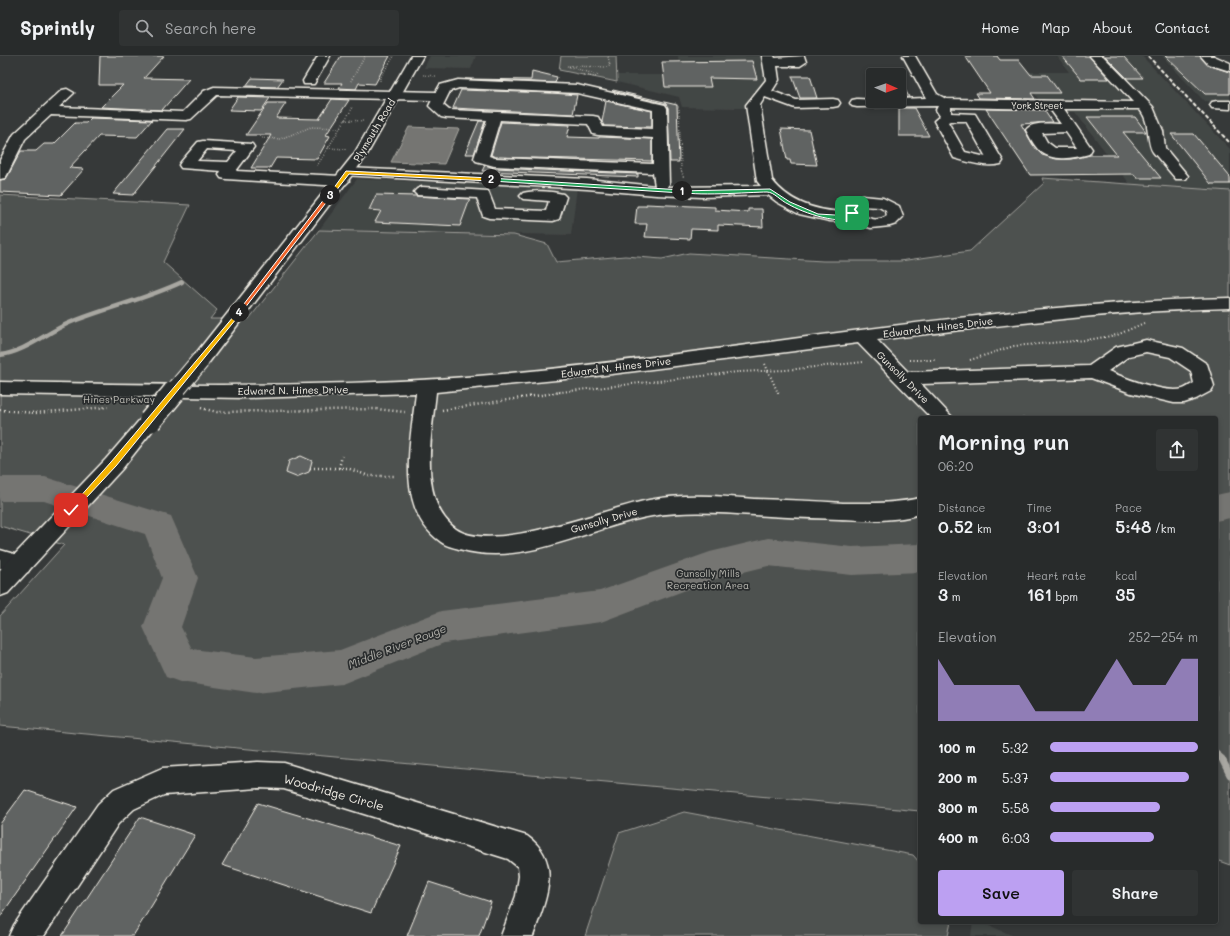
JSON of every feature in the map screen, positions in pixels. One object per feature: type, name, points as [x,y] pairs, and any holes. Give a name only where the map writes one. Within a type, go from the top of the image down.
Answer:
[{"type":"street","points":[[309,81],[324,56]]},
{"type":"street","name":"Plymouth Road","points":[[0,586],[19,558],[114,464],[200,361],[344,177],[378,126],[417,56]]},
{"type":"street","points":[[798,56],[800,62],[769,59],[774,75],[772,85],[763,92],[753,105],[765,181],[770,190],[789,203],[817,215],[839,218],[855,217]]},
{"type":"street","points":[[909,56],[932,97],[944,107]]},
{"type":"street","points":[[1096,56],[1141,101],[1151,118],[1156,131],[1158,149],[1181,176]]},
{"type":"street","points":[[1207,56],[1212,61],[1230,67]]},
{"type":"street","points":[[593,120],[446,114],[436,106],[445,88],[458,84],[577,89],[660,108],[660,190]]},
{"type":"street","points":[[47,111],[186,116],[214,91],[440,96]]},
{"type":"street","points":[[763,92],[795,104],[833,104]]},
{"type":"street","points":[[0,175],[19,137],[67,93]]},
{"type":"street","points":[[599,94],[593,120],[598,131],[660,134]]},
{"type":"street","points":[[858,103],[944,107],[970,116],[966,136],[941,121],[944,107]]},
{"type":"street","points":[[1054,105],[1070,128]]},
{"type":"street","name":"York Street","points":[[944,107],[1054,105],[1132,106],[1138,115],[1151,118]]},
{"type":"street","points":[[495,116],[481,158],[494,162],[660,169]]},
{"type":"street","points":[[232,167],[226,175],[488,179],[660,190],[743,192],[770,190]]},
{"type":"street","points":[[422,192],[498,195],[488,179]]},
{"type":"street","name":"Edward N. Hines Drive","points":[[0,388],[208,392],[427,385],[503,380],[862,336],[1131,306],[1230,303]]},
{"type":"street","name":"Gunsolly Drive","points":[[862,336],[941,416]]},
{"type":"street","points":[[904,378],[1093,372],[1119,382],[1156,393],[1185,396],[1204,386],[1200,368],[1176,352],[1146,346],[1123,351],[1093,372]]},
{"type":"street","name":"Gunsolly Drive","points":[[427,385],[420,466],[424,501],[436,524],[452,537],[476,544],[507,545],[572,530],[648,508],[679,504],[864,511],[904,511],[918,507]]},
{"type":"street","name":"Woodridge Circle","points":[[24,936],[108,814],[124,799],[162,782],[258,775],[284,776],[516,847],[528,855],[533,867],[534,877],[534,887],[517,936]]},
{"type":"path","points":[[349,82],[361,66],[360,64],[364,61],[365,56]]},
{"type":"path","points":[[381,85],[380,78],[394,56]]},
{"type":"path","points":[[564,88],[566,76],[570,74],[598,76],[567,66],[607,67],[610,66],[608,56]]},
{"type":"path","points":[[316,168],[357,101]]},
{"type":"path","points":[[346,120],[366,121]]},
{"type":"path","points":[[262,138],[280,139],[312,126],[341,128]]},
{"type":"path","points":[[328,148],[350,149]]},
{"type":"path","points":[[759,349],[779,395]]},
{"type":"path","points":[[339,468],[342,456]]},
{"type":"path","points":[[310,468],[348,468],[369,476],[394,476]]},
{"type":"shaded area","points":[[430,56],[476,56],[471,69],[424,68]]},
{"type":"shaded area","points":[[678,56],[764,56],[769,80],[749,97],[749,108],[682,107],[679,97],[617,82],[617,75],[680,75]]},
{"type":"shaded area","points":[[1057,56],[1142,56],[1230,149],[1230,191],[1130,184],[1075,112],[1047,112],[1020,72],[1069,72]]},
{"type":"shaded area","points":[[1162,56],[1213,56],[1219,61],[1230,61],[1230,102],[1204,101]]},
{"type":"shaded area","points":[[409,127],[459,129],[444,164],[391,162]]},
{"type":"shaded area","points":[[357,179],[577,188],[571,235],[319,230]]},
{"type":"shaded area","points":[[973,924],[986,924],[1014,936],[971,936]]},
{"type":"green space","points":[[561,56],[616,56],[617,82],[559,70]]},
{"type":"green space","points":[[1042,178],[1230,191],[1230,865],[1218,861],[1218,416],[918,416],[918,811],[0,726],[0,616],[64,545],[0,526],[0,195],[190,205],[163,262],[217,310],[210,319],[249,319],[319,230],[514,235],[547,244],[556,262],[625,256],[662,259],[689,253],[823,261],[900,261],[970,251],[1044,183]]},
{"type":"green space","points":[[684,812],[913,855],[918,861],[918,924],[951,924],[948,936],[585,936],[619,833]]},
{"type":"building","points":[[100,56],[164,56],[144,78],[189,79],[162,110],[101,107],[123,85],[99,85]]},
{"type":"building","points":[[341,56],[390,56],[375,84],[359,83],[356,89],[339,88],[342,83],[324,83]]},
{"type":"building","points":[[965,56],[997,56],[1000,60],[1019,60],[1031,75],[1047,75],[1060,93],[1031,93],[1035,99],[979,98],[976,93],[990,93]]},
{"type":"building","points":[[1062,56],[1089,56],[1109,79],[1081,79]]},
{"type":"building","points":[[1105,56],[1123,56],[1143,78],[1127,78]]},
{"type":"building","points":[[1165,56],[1200,56],[1208,65],[1230,72],[1230,94],[1205,94]]},
{"type":"building","points":[[752,61],[757,79],[709,78],[711,87],[665,87],[662,62]]},
{"type":"building","points":[[532,71],[557,77],[555,83],[465,79],[531,80]]},
{"type":"building","points":[[792,76],[810,76],[817,98],[800,98]]},
{"type":"building","points":[[252,78],[283,79],[277,87],[246,86]]},
{"type":"building","points":[[461,90],[577,95],[573,114],[453,108]]},
{"type":"building","points":[[612,91],[677,105],[679,162],[670,162],[668,108],[666,104]]},
{"type":"building","points":[[238,97],[270,98],[261,111],[229,110]]},
{"type":"building","points":[[332,99],[349,100],[326,135],[330,136],[317,159],[276,158],[270,168],[251,168],[271,135],[246,135],[268,103],[286,103],[276,118],[319,119]]},
{"type":"building","points":[[606,101],[652,111],[652,127],[604,126],[602,122]]},
{"type":"building","points":[[899,108],[914,108],[929,136],[899,136]]},
{"type":"building","points":[[986,109],[1044,110],[1052,122],[1021,124],[1033,145],[1042,155],[1057,159],[1071,159],[1090,155],[1117,155],[1087,117],[1135,117],[1146,132],[1123,132],[1161,178],[1137,178],[1134,174],[1030,175]]},
{"type":"building","points":[[91,118],[152,120],[137,137],[99,136],[69,168],[84,169],[61,195],[0,192],[0,180],[6,179],[21,151],[36,151],[44,144],[54,144],[75,123],[86,123]]},
{"type":"building","points":[[479,121],[485,121],[474,154],[465,154]]},
{"type":"building","points":[[501,122],[570,125],[567,137],[652,139],[652,161],[495,157],[491,155]]},
{"type":"building","points":[[167,129],[185,129],[133,195],[113,194]]},
{"type":"building","points":[[781,129],[809,130],[817,165],[791,164],[790,160],[787,160]]},
{"type":"building","points":[[1171,134],[1194,134],[1230,177],[1230,184],[1211,184]]},
{"type":"building","points":[[485,165],[494,168],[638,174],[638,177],[482,171]]},
{"type":"building","points":[[376,195],[470,199],[460,226],[375,222],[381,211],[369,210]]},
{"type":"building","points":[[646,204],[715,207],[715,210],[748,212],[748,209],[762,209],[763,227],[718,225],[718,230],[691,229],[690,239],[645,237],[647,224],[635,224],[637,206],[646,206]]},
{"type":"building","points":[[301,456],[312,461],[309,472],[296,477],[286,473],[289,461]]},
{"type":"building","points":[[25,790],[77,807],[0,917],[0,824]]},
{"type":"building","points":[[258,803],[401,846],[371,913],[222,865]]},
{"type":"building","points":[[140,817],[195,835],[133,936],[62,936]]},
{"type":"building","points":[[429,882],[491,902],[479,936],[407,936]]},
{"type":"waterway","points":[[0,355],[27,346],[69,323],[182,282]]},
{"type":"waterway","name":"Middle River Rouge","points":[[0,489],[45,489],[159,525],[180,578],[162,627],[180,665],[256,675],[342,667],[441,627],[601,606],[710,566],[768,552],[852,561],[918,558]]},
{"type":"waterway","name":"Middle River Rouge","points":[[1218,508],[1230,505]]},
{"type":"waterway","points":[[1218,756],[1222,759],[1230,775]]},
{"type":"railway","points":[[1148,56],[1230,143]]},
{"type":"route","points":[[71,510],[114,464],[200,361],[348,172],[587,184],[615,188],[681,191],[743,192],[770,190],[789,203],[817,215],[839,218],[855,217],[852,213]]},
{"type":"park label","name":"Hines Parkway","points":[[119,399]]},
{"type":"park label","name":"Gunsolly Mills Recreation Area","points":[[708,578]]}]
